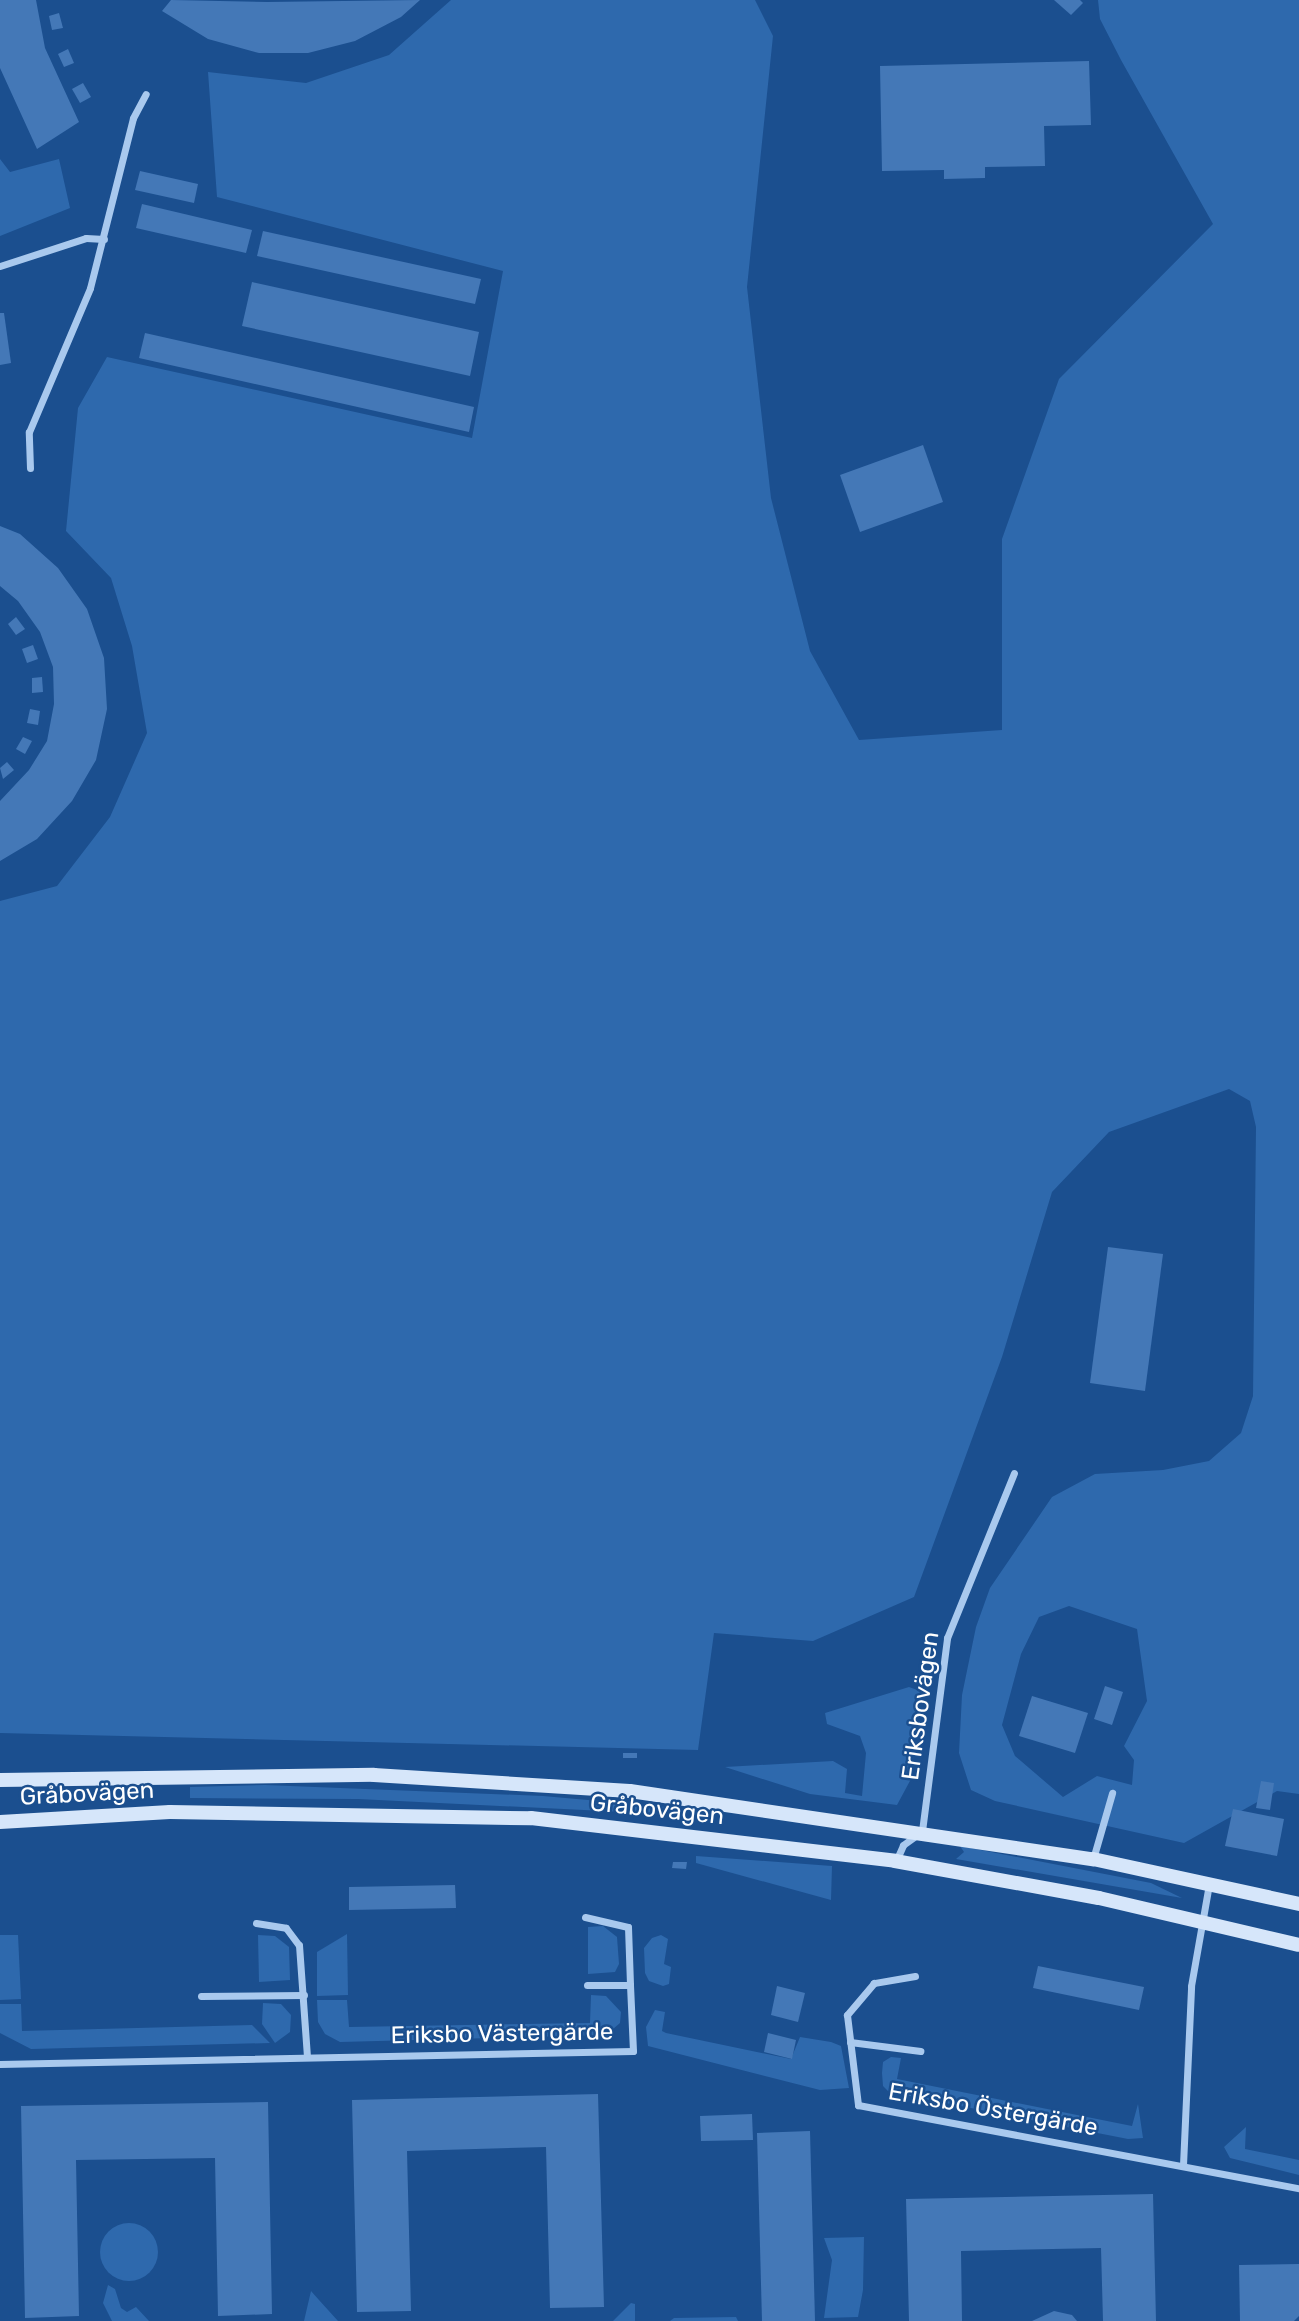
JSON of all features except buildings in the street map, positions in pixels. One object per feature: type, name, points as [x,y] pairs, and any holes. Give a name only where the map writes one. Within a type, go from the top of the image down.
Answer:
[{"type":"main road","name":"Gråbovägen","points":[[0,1780],[374,1775],[630,1791],[922,1831],[1093,1859],[1209,1882],[1299,1904]]},
{"type":"main road","name":"Gråbovägen","points":[[0,1822],[170,1812],[531,1818],[895,1861],[1203,1921],[1299,1945]]},
{"type":"street","points":[[30,468],[29,432],[90,288],[133,118],[146,94]]},
{"type":"street","points":[[0,266],[86,238],[104,239]]},
{"type":"street","name":"Eriksbovägen","points":[[922,1831],[947,1638],[1014,1473]]},
{"type":"street","points":[[1093,1859],[1112,1793]]},
{"type":"street","points":[[895,1861],[904,1845],[922,1831]]},
{"type":"street","points":[[1183,2165],[1191,1986],[1209,1882]]},
{"type":"street","name":"Eriksbo Västergärde","points":[[0,2064],[633,2051],[628,1927],[585,1917]]},
{"type":"street","points":[[256,1923],[286,1928],[299,1945],[306,2057]]},
{"type":"street","name":"Eriksbo Östergärde","points":[[915,1976],[874,1983],[847,2015],[858,2105],[1299,2188]]},
{"type":"street","name":"Eriksbo Västergärde","points":[[587,1985],[630,1985]]},
{"type":"street","points":[[201,1996],[304,1996]]},
{"type":"street","name":"Eriksbo Östergärde","points":[[850,2042],[920,2051]]},
{"type":"shaded area","points":[[451,0],[755,0],[773,36],[747,287],[771,498],[810,651],[859,740],[1002,730],[1002,539],[1059,379],[1213,224],[1121,60],[1100,19],[1098,0],[1299,0],[1299,1794],[1277,1791],[1184,1843],[995,1801],[971,1790],[959,1753],[962,1695],[976,1627],[990,1588],[1052,1497],[1095,1474],[1163,1470],[1209,1461],[1241,1433],[1253,1396],[1256,1127],[1250,1101],[1229,1089],[1109,1132],[1052,1192],[1002,1357],[914,1597],[813,1641],[714,1633],[698,1750],[0,1733],[0,901],[57,886],[110,817],[147,733],[132,646],[111,578],[66,531],[78,408],[107,357],[472,438],[503,271],[217,197],[208,72],[306,83],[389,55]],"holes":[[[1069,1606],[1137,1629],[1147,1701],[1124,1746],[1134,1760],[1132,1785],[1097,1776],[1063,1797],[1015,1756],[1002,1725],[1021,1654],[1039,1617]]]},
{"type":"shaded area","points":[[0,159],[10,172],[59,159],[70,208],[0,236]]},
{"type":"shaded area","points":[[909,1687],[920,1691],[911,1779],[897,1805],[810,1794],[725,1767],[833,1761],[847,1769],[845,1793],[862,1796],[866,1753],[860,1736],[827,1724],[825,1713]]},
{"type":"shaded area","points":[[265,1785],[543,1796],[666,1807],[665,1814],[358,1799],[190,1798],[190,1787]]},
{"type":"shaded area","points":[[960,1846],[1151,1883],[1182,1898],[956,1859],[964,1852]]},
{"type":"shaded area","points":[[696,1856],[832,1866],[831,1900],[696,1863]]},
{"type":"shaded area","points":[[603,1926],[617,1937],[619,1964],[615,1972],[588,1974],[588,1927]]},
{"type":"shaded area","points":[[347,1934],[348,1995],[317,1996],[317,1952]]},
{"type":"shaded area","points":[[0,1935],[18,1935],[21,1999],[0,2000]]},
{"type":"shaded area","points":[[258,1935],[275,1936],[289,1947],[290,1980],[259,1982]]},
{"type":"shaded area","points":[[661,1935],[668,1939],[664,1964],[671,1967],[669,1984],[663,1986],[649,1981],[645,1973],[644,1948],[652,1938]]},
{"type":"shaded area","points":[[591,1995],[606,1996],[621,2012],[620,2023],[606,2035],[340,2042],[325,2034],[318,2022],[317,2000],[347,2000],[349,2027],[590,2023]]},
{"type":"shaded area","points":[[263,2003],[281,2004],[291,2015],[290,2032],[275,2043],[262,2024]]},
{"type":"shaded area","points":[[0,2004],[21,2004],[22,2031],[252,2025],[270,2043],[31,2049],[0,2033]]},
{"type":"shaded area","points":[[655,2010],[665,2012],[662,2031],[666,2033],[791,2059],[800,2037],[841,2046],[849,2088],[820,2090],[648,2046],[646,2027]]},
{"type":"shaded area","points":[[891,2057],[901,2058],[897,2079],[1132,2126],[1138,2104],[1143,2138],[1128,2139],[889,2092],[883,2086],[882,2073],[883,2062]]},
{"type":"shaded area","points":[[1246,2127],[1245,2149],[1299,2160],[1299,2175],[1230,2158],[1224,2147]]},
{"type":"shaded area","points":[[123,2223],[135,2223],[150,2231],[158,2246],[158,2258],[150,2273],[135,2281],[123,2281],[108,2273],[100,2258],[100,2246],[108,2231]]},
{"type":"shaded area","points":[[864,2237],[863,2290],[858,2317],[824,2318],[832,2260],[824,2238]]},
{"type":"shaded area","points":[[108,2285],[115,2289],[121,2308],[127,2312],[136,2307],[149,2321],[112,2321],[103,2303]]},
{"type":"shaded area","points":[[311,2291],[319,2300],[338,2321],[304,2321]]},
{"type":"shaded area","points":[[631,2303],[635,2304],[635,2321],[613,2321]]},
{"type":"shaded area","points":[[736,2317],[738,2321],[670,2321],[674,2318]]}]
